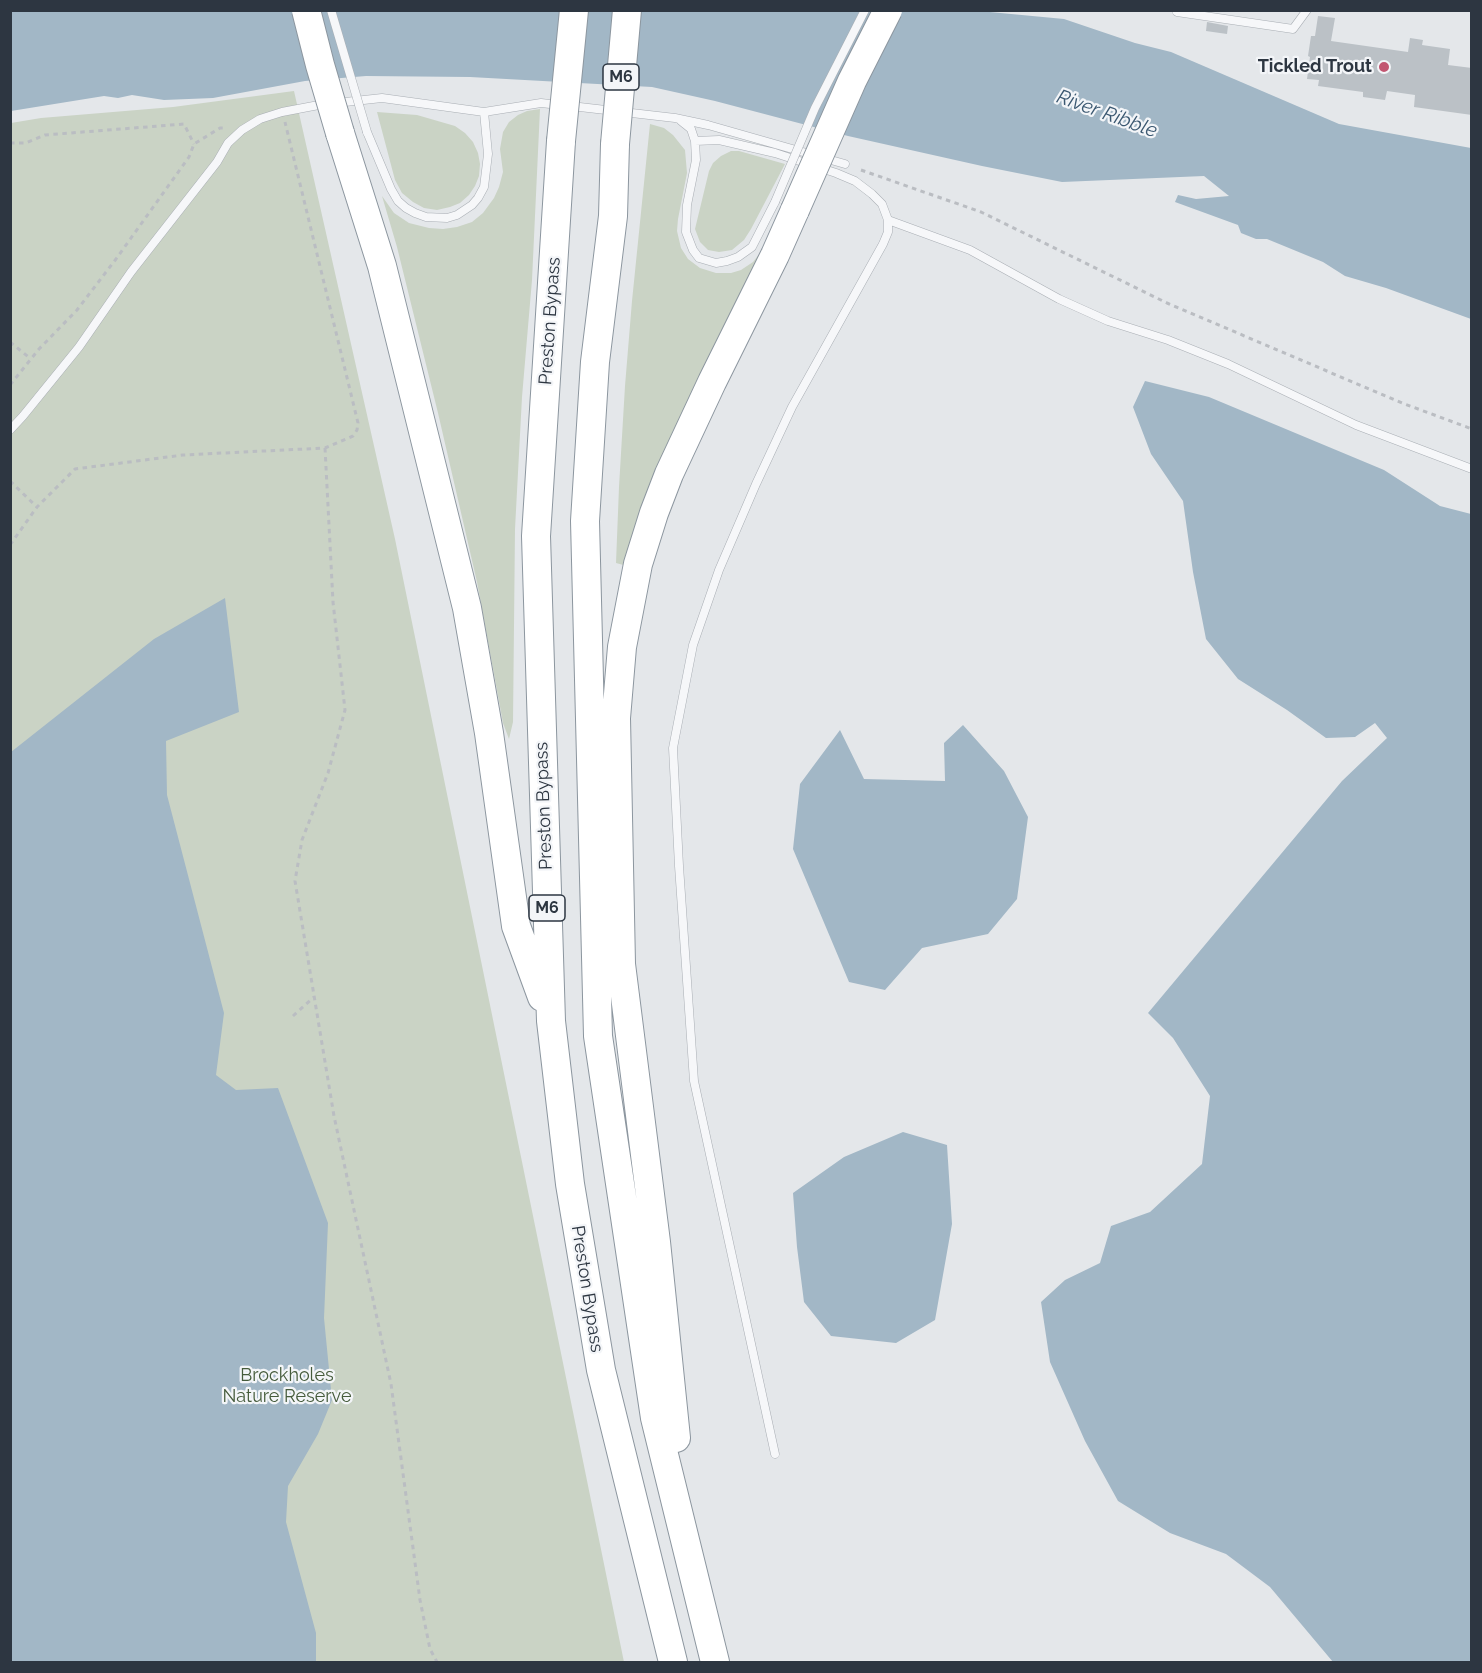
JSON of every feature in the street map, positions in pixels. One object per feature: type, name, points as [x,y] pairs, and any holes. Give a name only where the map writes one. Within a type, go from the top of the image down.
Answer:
[{"type":"highway","points":[[306,10],[320,65],[353,132],[382,266],[467,608],[489,733],[516,926],[551,1022]]},
{"type":"highway","name":"Preston Bypass","points":[[574,10],[561,141],[536,536],[551,1022],[570,1184],[601,1370],[673,1662]]},
{"type":"highway","name":"M6","points":[[627,10],[615,144],[613,216],[595,362],[585,521],[598,1036],[654,1418],[715,1662]]},
{"type":"highway","points":[[688,1553],[656,1242],[621,964],[616,718],[622,647],[638,564],[669,474],[775,255],[785,206],[888,10]]},
{"type":"lane","points":[[331,10],[353,132],[398,201],[406,208],[426,217],[447,218],[457,215],[478,198],[484,187],[488,154],[484,112]]},
{"type":"lane","points":[[677,118],[691,129],[695,141],[696,160],[687,205],[686,232],[689,242],[699,258],[716,263],[738,257],[752,247],[785,206],[815,108],[864,10]]},
{"type":"lane","points":[[1178,10],[1177,12],[1293,29],[1307,10]]},
{"type":"lane","points":[[10,430],[79,347],[131,272],[217,162],[228,143],[242,130],[260,119],[310,106],[382,98],[484,112],[541,103],[677,118],[845,164]]},
{"type":"lane","points":[[695,141],[719,140],[775,153],[836,173],[855,181],[872,194],[882,204],[888,220],[888,232],[883,244],[792,407],[719,570],[693,645],[674,748],[679,866],[694,1081],[776,1454]]},
{"type":"lane","points":[[888,220],[970,250],[1059,299],[1108,321],[1168,340],[1228,364],[1356,425],[1472,470]]},
{"type":"path","points":[[10,545],[37,507],[75,469],[183,455],[325,448],[353,436],[357,430],[358,423],[282,112]]},
{"type":"path","points":[[10,143],[26,143],[45,135],[184,124],[194,144]]},
{"type":"path","points":[[10,385],[77,310],[189,157],[194,144],[220,128],[242,130]]},
{"type":"path","points":[[845,164],[981,212],[1167,303],[1402,403],[1472,429]]},
{"type":"path","points":[[10,342],[31,359]]},
{"type":"path","points":[[325,448],[333,602],[345,710],[328,773],[302,840],[295,881],[334,1116],[391,1384],[420,1600],[430,1649],[437,1662]]},
{"type":"path","points":[[10,481],[37,507]]},
{"type":"path","points":[[293,1016],[314,997]]},
{"type":"green space","name":"Brockholes Nature Reserve","points":[[294,91],[395,539],[624,1662],[11,1662],[11,123],[41,118],[173,107]]},
{"type":"green space","points":[[540,109],[532,280],[522,397],[515,529],[513,722],[509,739],[503,723],[477,582],[438,413],[382,196],[394,213],[409,223],[443,229],[472,222],[483,213],[499,187],[503,172],[500,149],[503,132],[509,122],[527,111]]},
{"type":"green space","points":[[377,112],[417,115],[455,126],[465,133],[473,142],[480,164],[479,176],[469,195],[460,203],[437,210],[424,208],[402,193],[395,180]]},
{"type":"green space","points":[[650,124],[664,128],[685,150],[687,173],[677,231],[681,248],[688,259],[700,268],[716,273],[731,273],[753,262],[764,248],[627,566],[616,563],[619,487],[632,301]]},
{"type":"green space","points":[[731,151],[739,151],[785,164],[744,240],[732,250],[719,252],[708,250],[700,242],[695,229],[709,171],[713,163]]},
{"type":"water","name":"River Ribble","points":[[989,10],[990,12],[1064,19],[1135,43],[1171,52],[1339,124],[1471,148],[1471,319],[1386,288],[1345,276],[1323,262],[1267,239],[1256,239],[1241,233],[1238,225],[1175,202],[1178,195],[1196,199],[1229,196],[1204,176],[1062,182],[848,136],[652,87],[470,77],[366,76],[305,81],[213,98],[164,100],[132,95],[118,98],[104,96],[11,111],[11,11]]},
{"type":"water","points":[[1145,381],[1209,397],[1384,470],[1440,506],[1471,514],[1471,1662],[1333,1662],[1270,1587],[1226,1554],[1170,1533],[1118,1501],[1085,1441],[1050,1362],[1041,1302],[1065,1280],[1100,1263],[1111,1226],[1150,1212],[1202,1164],[1210,1096],[1173,1038],[1148,1013],[1342,781],[1387,738],[1375,723],[1355,737],[1326,738],[1238,679],[1206,639],[1193,572],[1183,501],[1151,454],[1133,407]]},
{"type":"water","points":[[225,598],[239,712],[166,741],[167,795],[224,1013],[216,1075],[236,1090],[278,1088],[328,1223],[324,1318],[332,1400],[318,1434],[288,1486],[286,1522],[316,1633],[316,1662],[11,1662],[11,752],[154,639]]},
{"type":"water","points":[[963,725],[1004,771],[1028,817],[1017,899],[988,934],[922,948],[885,990],[849,982],[793,849],[800,784],[840,730],[864,779],[945,781],[944,743]]},
{"type":"water","points":[[903,1132],[947,1145],[952,1224],[935,1320],[896,1343],[831,1336],[804,1302],[793,1193],[844,1157]]},
{"type":"building","name":"Tickled Trout","points":[[1318,16],[1335,18],[1331,41],[1408,52],[1410,38],[1423,40],[1422,45],[1450,49],[1448,65],[1472,68],[1472,115],[1414,107],[1415,95],[1387,91],[1385,100],[1363,97],[1363,92],[1318,86],[1319,80],[1307,79],[1311,36],[1315,36]]},
{"type":"building","points":[[1207,22],[1228,26],[1227,34],[1206,31]]},
{"type":"place","name":"Tickled Trout","points":[[1384,67]]}]
